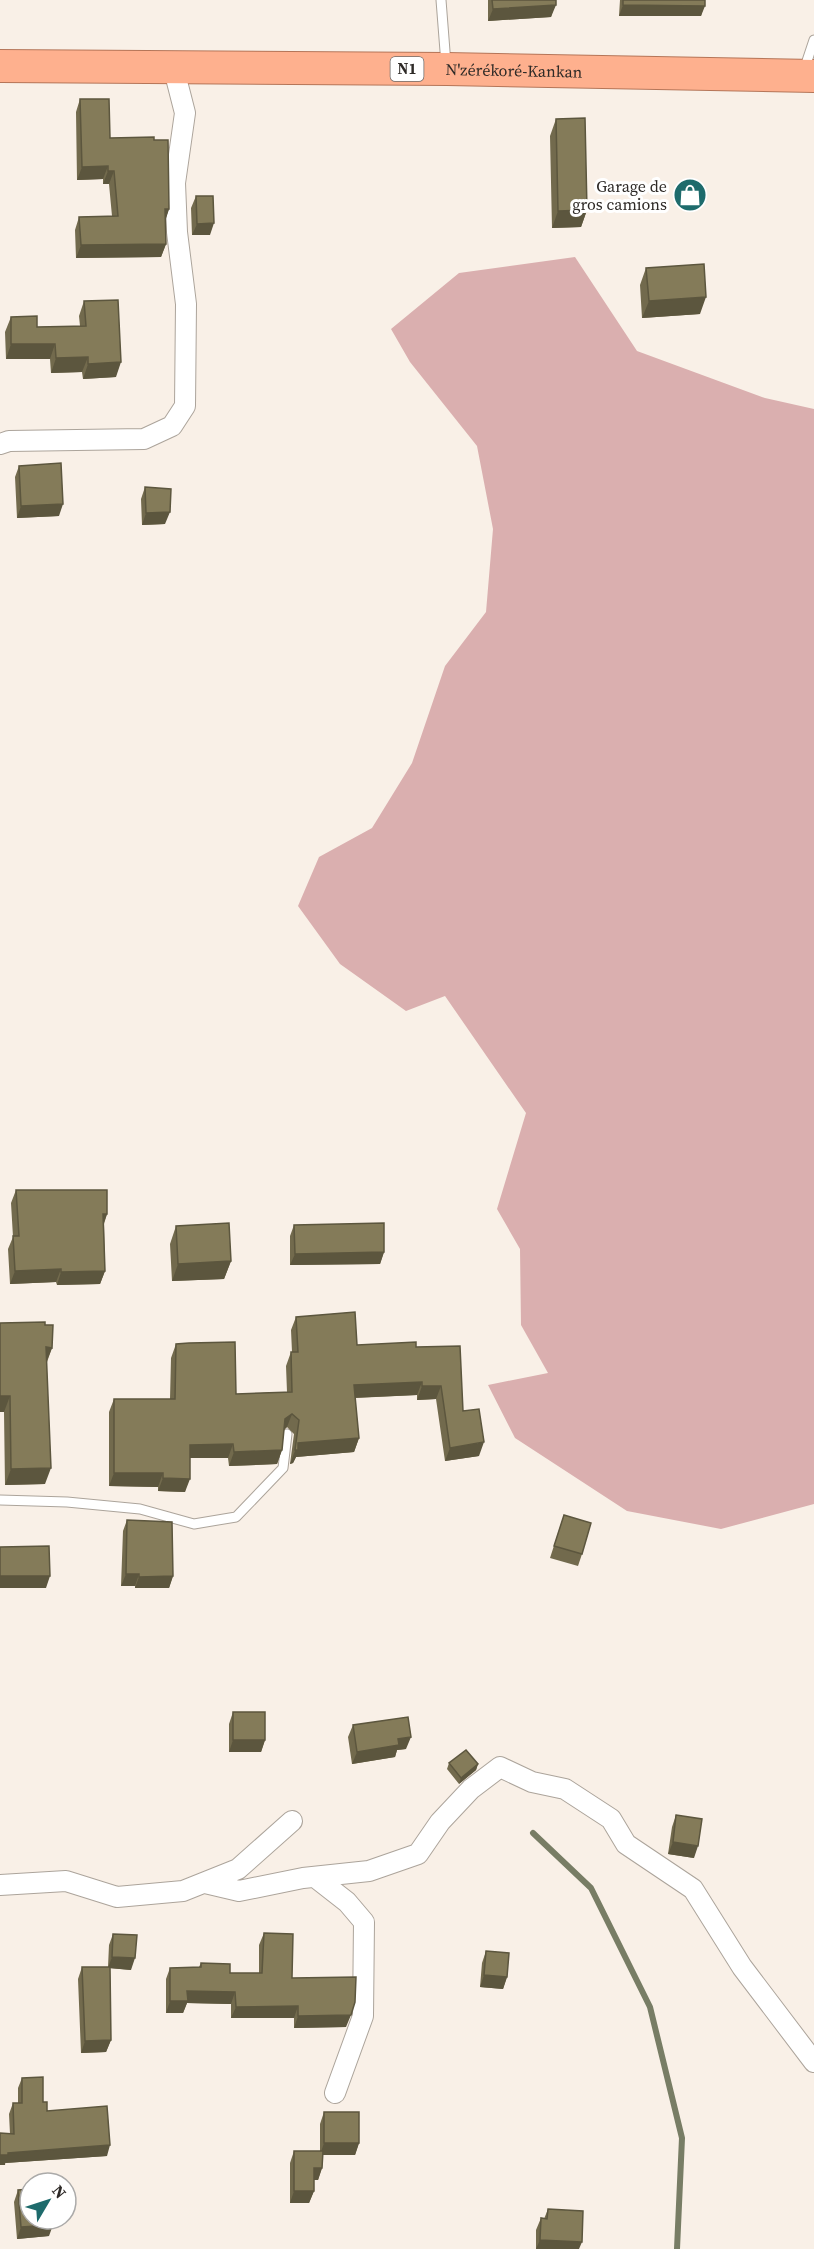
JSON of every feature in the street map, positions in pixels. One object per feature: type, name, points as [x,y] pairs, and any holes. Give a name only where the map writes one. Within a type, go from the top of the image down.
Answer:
[{"type":"highway","name":"N'zérékoré-Kankan","points":[[0,66],[447,69],[808,76]]},
{"type":"street","points":[[0,444],[9,441],[72,438],[144,439],[172,426],[185,406],[186,304],[177,232],[175,183],[185,113],[173,66]]},
{"type":"street","points":[[205,1883],[239,1891],[315,1877],[369,1871],[418,1854],[440,1822],[471,1789],[500,1767],[532,1782],[565,1789],[611,1819],[626,1844],[693,1889],[742,1967],[814,2062]]},
{"type":"street","points":[[0,1885],[66,1881],[117,1897],[183,1892],[238,1869],[292,1821]]},
{"type":"street","points":[[315,1877],[347,1902],[364,1922],[363,2016],[334,2093]]},
{"type":"lane","points":[[441,0],[447,69]]},
{"type":"lane","points":[[808,76],[814,40]]},
{"type":"lane","points":[[0,1500],[67,1502],[140,1509],[194,1524],[236,1517],[283,1468],[287,1434]]},
{"type":"shaded area","points":[[575,257],[637,351],[765,398],[814,409],[814,1504],[721,1529],[627,1511],[515,1438],[488,1385],[548,1373],[521,1325],[520,1249],[497,1209],[526,1113],[445,996],[406,1011],[340,964],[298,906],[319,857],[372,828],[412,763],[445,666],[486,612],[493,529],[477,446],[410,362],[391,329],[459,273]]},
{"type":"building","points":[[492,0],[556,0],[556,5],[493,9]]},
{"type":"building","points":[[623,0],[705,0],[705,6],[623,5]]},
{"type":"building","points":[[80,99],[109,99],[110,138],[154,137],[154,140],[168,140],[169,209],[165,209],[166,244],[81,245],[79,217],[118,216],[114,171],[108,171],[108,166],[82,167]]},
{"type":"building","points":[[585,118],[587,210],[558,211],[556,119]]},
{"type":"building","points":[[196,196],[213,196],[214,223],[197,224]]},
{"type":"building","points":[[704,264],[706,297],[649,301],[646,268]]},
{"type":"building","points":[[118,300],[121,362],[88,364],[88,357],[56,358],[55,344],[11,344],[11,317],[37,316],[37,327],[86,326],[84,301]]},
{"type":"building","points":[[61,463],[63,504],[21,506],[19,466]]},
{"type":"building","points":[[145,487],[171,489],[170,512],[146,513]]},
{"type":"building","points":[[16,1190],[107,1190],[107,1214],[103,1214],[105,1271],[61,1272],[61,1269],[15,1271],[13,1236],[19,1236]]},
{"type":"building","points":[[229,1223],[231,1261],[178,1264],[176,1226]]},
{"type":"building","points":[[384,1223],[384,1252],[295,1254],[294,1225]]},
{"type":"building","points":[[355,1312],[357,1345],[416,1342],[416,1347],[460,1346],[463,1411],[479,1409],[484,1442],[450,1448],[441,1386],[422,1386],[422,1382],[354,1385],[359,1438],[298,1443],[298,1450],[295,1450],[299,1420],[292,1414],[285,1419],[282,1450],[234,1452],[233,1444],[190,1445],[190,1479],[163,1478],[163,1473],[114,1473],[114,1399],[175,1399],[176,1344],[235,1342],[236,1394],[292,1392],[291,1352],[298,1352],[296,1317]]},
{"type":"building","points":[[45,1322],[45,1325],[53,1325],[52,1348],[46,1347],[51,1468],[11,1469],[10,1396],[0,1396],[0,1323]]},
{"type":"building","points":[[564,1515],[591,1523],[582,1554],[554,1546]]},
{"type":"building","points":[[127,1520],[172,1522],[173,1576],[139,1577],[139,1574],[126,1574]]},
{"type":"building","points":[[49,1546],[50,1576],[0,1576],[0,1547]]},
{"type":"building","points":[[233,1712],[265,1712],[265,1740],[233,1740]]},
{"type":"building","points":[[408,1717],[411,1737],[398,1739],[399,1745],[357,1752],[353,1725]]},
{"type":"building","points":[[466,1750],[478,1764],[461,1778],[449,1763]]},
{"type":"building","points":[[676,1815],[702,1819],[698,1846],[673,1842]]},
{"type":"building","points":[[264,1933],[293,1934],[292,1978],[356,1977],[355,2002],[351,2015],[298,2016],[298,2006],[236,2007],[235,1992],[187,1991],[188,2001],[170,2001],[170,1968],[201,1967],[201,1963],[230,1964],[230,1973],[262,1973]]},
{"type":"building","points":[[113,1934],[137,1935],[135,1958],[112,1957]]},
{"type":"building","points":[[486,1951],[509,1953],[507,1977],[484,1975]]},
{"type":"building","points":[[82,1967],[110,1967],[111,2040],[85,2041]]},
{"type":"building","points":[[43,2077],[43,2102],[47,2102],[47,2111],[107,2106],[110,2145],[0,2155],[0,2133],[14,2134],[13,2103],[22,2103],[22,2078]]},
{"type":"building","points":[[324,2112],[359,2112],[359,2143],[324,2143]]},
{"type":"building","points":[[294,2151],[323,2151],[322,2168],[314,2168],[314,2191],[294,2191]]},
{"type":"building","points":[[548,2209],[583,2211],[582,2242],[540,2240],[541,2218],[547,2219]]},
{"type":"waterway","points":[[533,1833],[591,1888],[650,2007],[682,2138],[677,2249]]},
{"type":"place","name":"Garage de gros camions","points":[[690,195]]}]
